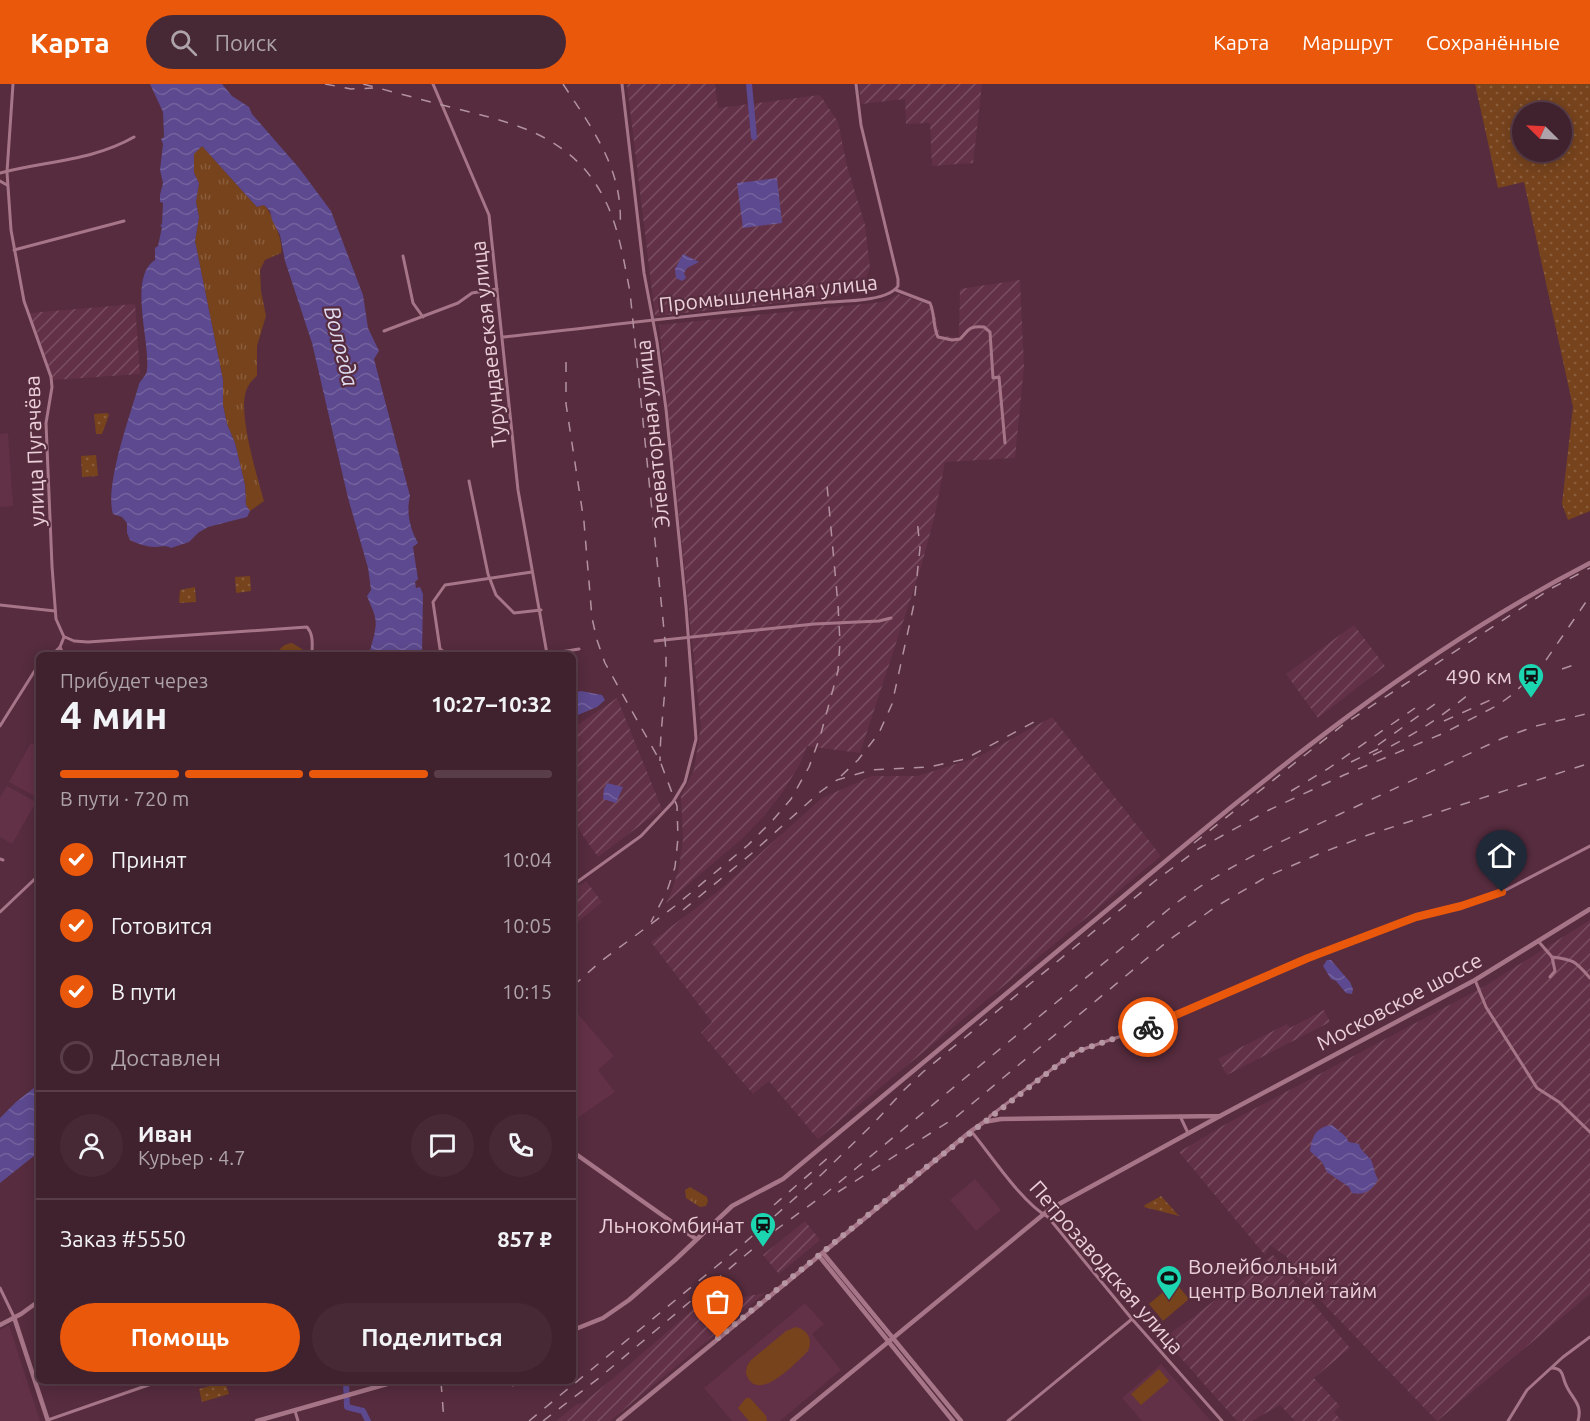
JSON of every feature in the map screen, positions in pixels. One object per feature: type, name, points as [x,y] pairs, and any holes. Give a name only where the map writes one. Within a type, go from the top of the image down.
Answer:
[{"type":"street","name":"улица Пугачёва","points":[[13,84],[7,185],[14,250],[24,301],[51,377],[52,387],[46,423],[55,611],[64,637]]},
{"type":"street","name":"Турундаевская улица","points":[[433,84],[489,215],[518,490],[547,652]]},
{"type":"street","name":"Элеваторная улица","points":[[576,883],[651,827],[673,802],[685,782],[696,740],[666,409],[654,321],[644,273],[622,84]]},
{"type":"street","name":"Промышленная улица","points":[[503,337],[882,297],[891,294],[896,290],[898,279],[861,125],[856,84]]},
{"type":"street","points":[[0,173],[82,158],[117,147],[134,137]]},
{"type":"street","points":[[0,181],[7,185]]},
{"type":"street","points":[[14,250],[124,221]]},
{"type":"street","points":[[402,256],[413,303],[423,317]]},
{"type":"street","points":[[384,331],[458,303],[472,293],[497,289]]},
{"type":"street","points":[[896,290],[930,303],[938,337],[960,339],[966,330],[973,327],[984,327],[990,332],[993,378],[999,377],[1005,443]]},
{"type":"street","points":[[469,481],[489,578],[496,595],[514,613],[541,610]]},
{"type":"street","points":[[576,1329],[593,1324],[612,1312],[683,1252],[694,1238],[732,1206],[783,1179],[1214,820],[1341,720],[1486,622],[1590,563]]},
{"type":"street","points":[[444,652],[440,649],[433,602],[445,585],[532,572]]},
{"type":"street","points":[[0,605],[55,611]]},
{"type":"street","points":[[655,641],[814,624],[859,623],[891,618]]},
{"type":"street","points":[[55,652],[64,637],[74,641],[88,642],[307,627],[313,639],[312,652]]},
{"type":"street","points":[[60,647],[62,652]]},
{"type":"street","points":[[560,652],[579,649]]},
{"type":"street","points":[[0,726],[36,669]]},
{"type":"street","points":[[618,1421],[972,1131],[988,1121],[990,1116],[1078,1051],[1156,1024],[1308,958],[1416,917],[1461,906],[1502,892],[1590,846]]},
{"type":"street","points":[[0,912],[36,878]]},
{"type":"street","name":"Московское шоссе","points":[[792,1421],[1043,1214],[1068,1197],[1475,980],[1590,909]]},
{"type":"street","points":[[1539,942],[1552,957],[1555,971],[1550,977]]},
{"type":"street","points":[[1552,957],[1571,959],[1590,978]]},
{"type":"street","points":[[1475,980],[1486,1007],[1537,1088],[1559,1102],[1590,1132]]},
{"type":"street","points":[[1180,1116],[1188,1133]]},
{"type":"street","name":"Московское шоссе","points":[[988,1121],[1220,1116]]},
{"type":"street","name":"Петрозаводская улица","points":[[972,1131],[1015,1185],[1051,1221],[1132,1319],[1222,1421]]},
{"type":"street","points":[[576,1154],[694,1238]]},
{"type":"street","points":[[821,1254],[961,1421]]},
{"type":"street","points":[[0,1288],[14,1317],[36,1384]]},
{"type":"street","points":[[0,1324],[36,1303]]},
{"type":"street","points":[[1008,1421],[1132,1319]]},
{"type":"street","points":[[1508,1421],[1527,1390],[1590,1336]]},
{"type":"street","points":[[891,1340],[952,1421]]},
{"type":"street","points":[[1552,1368],[1561,1371],[1565,1384],[1576,1400],[1579,1407],[1578,1421]]},
{"type":"street","points":[[36,1384],[48,1420],[151,1384]]},
{"type":"street","points":[[257,1421],[387,1384]]},
{"type":"street","points":[[295,1410],[298,1421]]},
{"type":"shaded area","points":[[627,84],[715,84],[718,108],[820,95],[838,122],[847,166],[865,225],[870,268],[861,290],[828,298],[655,316]]},
{"type":"shaded area","points":[[859,84],[982,84],[973,163],[932,166],[930,123],[906,124],[905,99],[861,104]]},
{"type":"shaded area","points":[[1020,280],[1024,366],[1015,458],[945,462],[934,519],[920,570],[860,753],[807,746],[800,764],[765,815],[742,839],[666,903],[679,868],[683,839],[681,796],[694,770],[701,726],[659,325],[874,303],[886,301],[898,294],[933,306],[940,336],[959,337],[960,289]]},
{"type":"shaded area","points":[[135,304],[140,374],[53,380],[30,313]]},
{"type":"shaded area","points":[[8,433],[13,506],[0,507],[0,434]]},
{"type":"shaded area","points":[[1354,625],[1385,666],[1318,718],[1286,674]]},
{"type":"shaded area","points":[[617,698],[662,809],[598,857],[576,825],[576,726]]},
{"type":"shaded area","points":[[1052,717],[1161,856],[818,1139],[769,1081],[753,1094],[701,1033],[712,1022],[651,942],[717,892],[822,798],[872,776],[918,776],[978,757]]},
{"type":"shaded area","points":[[31,743],[36,746],[36,797],[9,782]]},
{"type":"shaded area","points":[[7,786],[36,802],[12,844],[0,837],[0,797]]},
{"type":"shaded area","points":[[586,881],[602,902],[576,924],[576,888]]},
{"type":"shaded area","points":[[1590,920],[1590,1294],[1437,1421],[1290,1269],[1287,1257],[1270,1245],[1265,1255],[1179,1152],[1226,1124],[1485,986]]},
{"type":"shaded area","points":[[1324,1010],[1330,1022],[1227,1075],[1218,1059],[1287,1024],[1290,1028]]},
{"type":"shaded area","points":[[576,1012],[614,1056],[598,1070],[615,1092],[576,1119]]},
{"type":"shaded area","points":[[975,1179],[1001,1210],[976,1231],[950,1200]]},
{"type":"shaded area","points":[[805,1221],[820,1240],[779,1274],[763,1255]]},
{"type":"shaded area","points":[[1273,1255],[1350,1348],[1314,1378],[1340,1406],[1334,1412],[1342,1421],[1295,1421],[1280,1405],[1252,1421],[1237,1421],[1163,1338]]},
{"type":"shaded area","points":[[765,1293],[610,1421],[556,1421],[577,1404],[583,1403],[616,1376],[710,1295],[715,1302]]},
{"type":"shaded area","points":[[805,1303],[824,1324],[812,1334],[841,1370],[780,1421],[732,1421],[704,1388]]},
{"type":"shaded area","points":[[9,1325],[40,1421],[0,1421],[0,1330]]},
{"type":"shaded area","points":[[1161,1364],[1211,1421],[1142,1421],[1122,1398]]},
{"type":"green space","points":[[1475,84],[1590,84],[1590,511],[1568,520],[1562,504],[1573,407],[1524,182],[1498,188]]},
{"type":"green space","points":[[202,146],[257,207],[264,205],[274,221],[281,242],[281,253],[265,260],[260,270],[266,316],[257,346],[257,376],[245,395],[247,433],[264,501],[250,511],[246,505],[245,485],[223,405],[223,380],[195,241],[199,217],[196,202],[199,183],[194,173],[194,153]]},
{"type":"green space","points":[[107,413],[109,415],[102,434],[96,434],[94,414]]},
{"type":"green space","points":[[96,455],[98,476],[82,477],[81,456]]},
{"type":"green space","points":[[250,576],[251,591],[236,593],[235,577]]},
{"type":"green space","points":[[195,587],[196,602],[179,603],[180,590]]},
{"type":"green space","points":[[292,643],[303,652],[278,652],[287,644]]},
{"type":"green space","points":[[690,1187],[707,1197],[706,1206],[700,1207],[686,1198],[685,1190]]},
{"type":"green space","points":[[1161,1196],[1179,1216],[1144,1207]]},
{"type":"green space","name":"Волейбольный центр Воллей тайм","points":[[1175,1282],[1189,1299],[1163,1321],[1149,1304]]},
{"type":"green space","points":[[796,1327],[804,1330],[808,1336],[810,1343],[808,1351],[786,1372],[767,1384],[758,1385],[751,1382],[746,1373],[751,1360],[786,1331]]},
{"type":"green space","points":[[1159,1369],[1169,1381],[1141,1405],[1131,1394]]},
{"type":"green space","points":[[226,1384],[229,1394],[202,1402],[199,1389]]},
{"type":"green space","points":[[746,1398],[750,1398],[766,1416],[767,1421],[749,1421],[738,1408]]},
{"type":"water","name":"Вологда","points":[[150,84],[222,84],[232,96],[249,107],[252,114],[299,168],[331,211],[363,295],[368,328],[379,351],[374,359],[410,496],[408,508],[410,520],[418,543],[413,547],[418,579],[415,582],[416,588],[420,587],[423,594],[422,652],[370,652],[376,620],[367,596],[371,590],[368,568],[348,498],[312,343],[285,261],[280,235],[270,211],[264,205],[257,207],[202,146],[194,154],[194,173],[199,183],[196,202],[199,217],[195,241],[223,380],[223,405],[245,485],[246,505],[250,511],[247,517],[208,527],[189,542],[171,548],[149,546],[130,540],[127,523],[122,517],[113,514],[111,502],[115,468],[139,384],[147,371],[141,294],[147,268],[155,260],[155,248],[158,246],[162,227],[160,226],[163,203],[160,202],[160,195],[163,183],[160,170],[163,144],[161,139],[164,137],[163,112]]},
{"type":"water","points":[[777,178],[782,223],[743,228],[737,183]]},
{"type":"water","points":[[683,254],[699,262],[687,268],[684,273],[686,278],[682,281],[676,278],[675,269]]},
{"type":"water","points":[[576,692],[602,695],[605,700],[597,707],[576,716]]},
{"type":"water","points":[[607,783],[623,787],[616,803],[603,799]]},
{"type":"water","points":[[1327,960],[1331,960],[1350,982],[1353,989],[1352,994],[1346,993],[1336,981],[1331,979],[1323,966]]},
{"type":"water","points":[[36,1086],[36,1154],[0,1183],[0,1118]]},
{"type":"water","points":[[1332,1125],[1349,1142],[1359,1144],[1371,1160],[1378,1179],[1368,1191],[1360,1194],[1352,1193],[1349,1187],[1327,1172],[1322,1162],[1310,1151],[1316,1133]]},
{"type":"waterway","points":[[749,84],[754,137]]},
{"type":"waterway","points":[[346,1384],[347,1407],[363,1411],[368,1421]]},
{"type":"railway","points":[[325,84],[351,89],[373,88]]},
{"type":"railway","points":[[363,84],[491,117],[536,133],[574,159],[591,177],[610,211],[630,292],[665,640],[666,670],[660,761]]},
{"type":"railway","points":[[563,84],[595,134],[612,169],[620,207],[620,228]]},
{"type":"railway","points":[[566,362],[566,404],[584,522],[592,618],[597,640],[605,663],[660,761],[677,806],[678,838],[675,867],[667,891],[651,922]]},
{"type":"railway","points":[[576,983],[748,845],[791,799],[809,767],[820,737],[838,671],[840,642],[827,485]]},
{"type":"railway","points":[[841,776],[858,760],[879,733],[892,704],[914,604],[920,548],[917,519]]},
{"type":"railway","points":[[1194,843],[1344,724],[1552,588],[1590,568]]},
{"type":"railway","points":[[576,1382],[741,1246],[822,1174],[923,1072],[1155,881],[1198,849],[1269,810],[1344,775],[1444,733],[1498,705],[1542,666],[1590,596]]},
{"type":"railway","points":[[1562,669],[1579,663]]},
{"type":"railway","points":[[1373,755],[1423,727],[1469,694]]},
{"type":"railway","points":[[1444,721],[1497,697]]},
{"type":"railway","points":[[1378,745],[1442,699]]},
{"type":"railway","points":[[1291,791],[1329,768],[1415,708]]},
{"type":"railway","points":[[543,1421],[599,1378],[773,1232],[825,1194],[1194,890],[1276,844],[1503,738],[1536,726],[1590,713]]},
{"type":"railway","points":[[683,910],[837,780],[871,770],[929,767],[965,759],[1034,722]]},
{"type":"railway","points":[[1351,762],[1380,748]]},
{"type":"railway","points":[[838,1192],[956,1117],[1169,940],[1217,906],[1268,876],[1368,835],[1590,763]]},
{"type":"railway","points":[[774,1205],[830,1156]]},
{"type":"railway","points":[[441,1384],[444,1421]]},
{"type":"railway","points":[[529,1421],[574,1384]]},
{"type":"way so far","points":[[718,1338],[924,1169],[988,1121],[990,1116],[1068,1057],[1078,1051],[1148,1027]]},
{"type":"place","name":"490 км","points":[[1531,699]]},
{"type":"place","name":"Льнокомбинат","points":[[763,1248]]},
{"type":"place","name":"Волейбольный центр Воллей тайм","points":[[1169,1301]]},
{"type":"route","points":[[1148,1027],[1308,958],[1416,917],[1461,906],[1502,892]]}]
